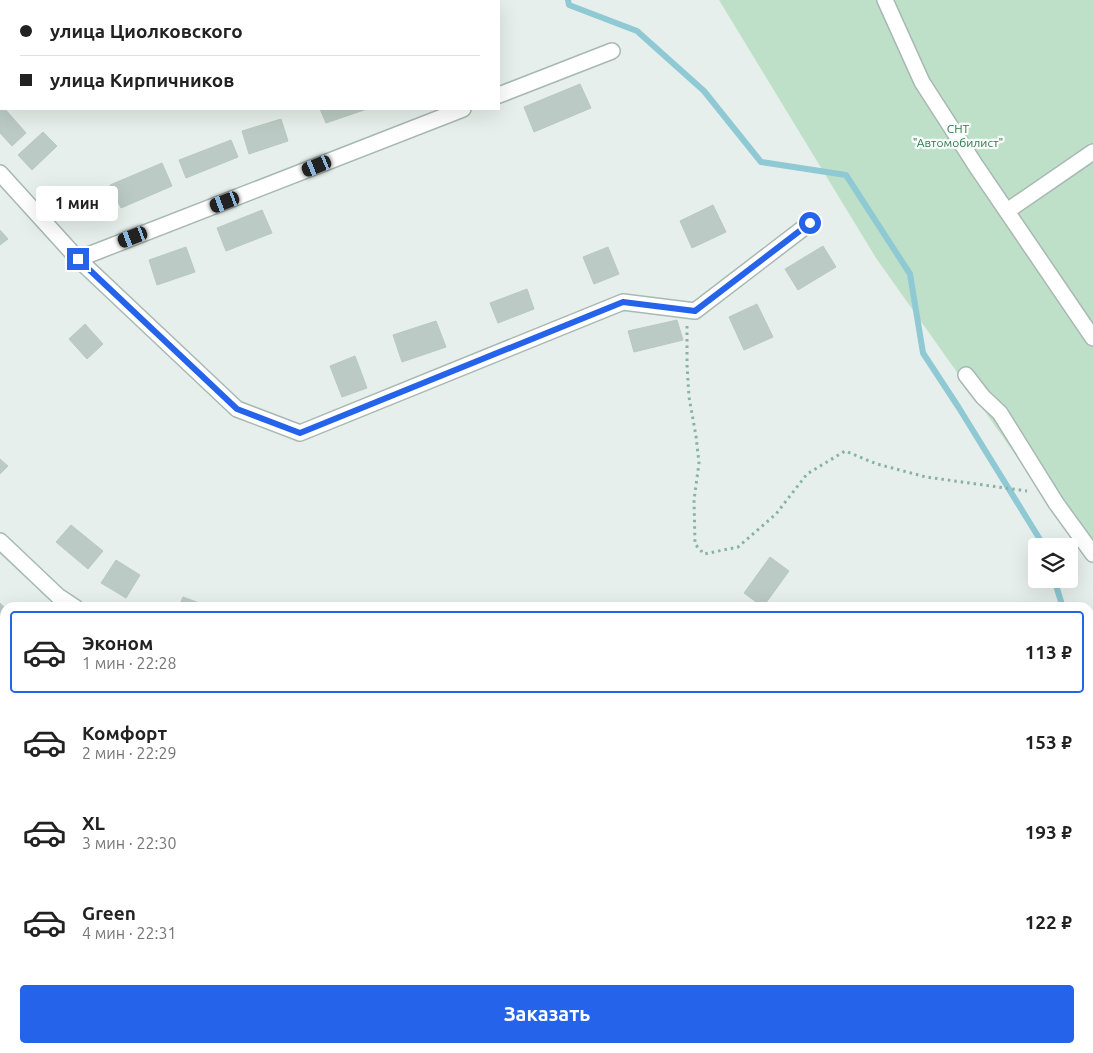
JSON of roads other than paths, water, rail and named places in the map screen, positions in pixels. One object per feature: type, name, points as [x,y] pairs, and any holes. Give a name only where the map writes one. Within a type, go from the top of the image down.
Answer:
[{"type":"street","points":[[885,0],[922,82],[1093,338]]},
{"type":"street","points":[[500,95],[612,51]]},
{"type":"street","points":[[78,259],[461,110]]},
{"type":"street","points":[[1007,211],[1093,152]]},
{"type":"street","points":[[0,173],[78,259],[237,409],[300,433],[623,302],[695,311],[810,223]]},
{"type":"street","points":[[966,375],[983,397],[1000,413],[1050,493],[1093,554]]},
{"type":"street","points":[[0,541],[58,596],[67,602]]},
{"type":"waterway","points":[[568,0],[569,5],[637,31],[704,91],[761,162],[846,175],[910,274],[923,353],[1039,538]]},
{"type":"waterway","points":[[1057,588],[1061,602]]},
{"type":"park label","name":"СНТ \"Автомобилист\"","points":[[958,135]]}]
